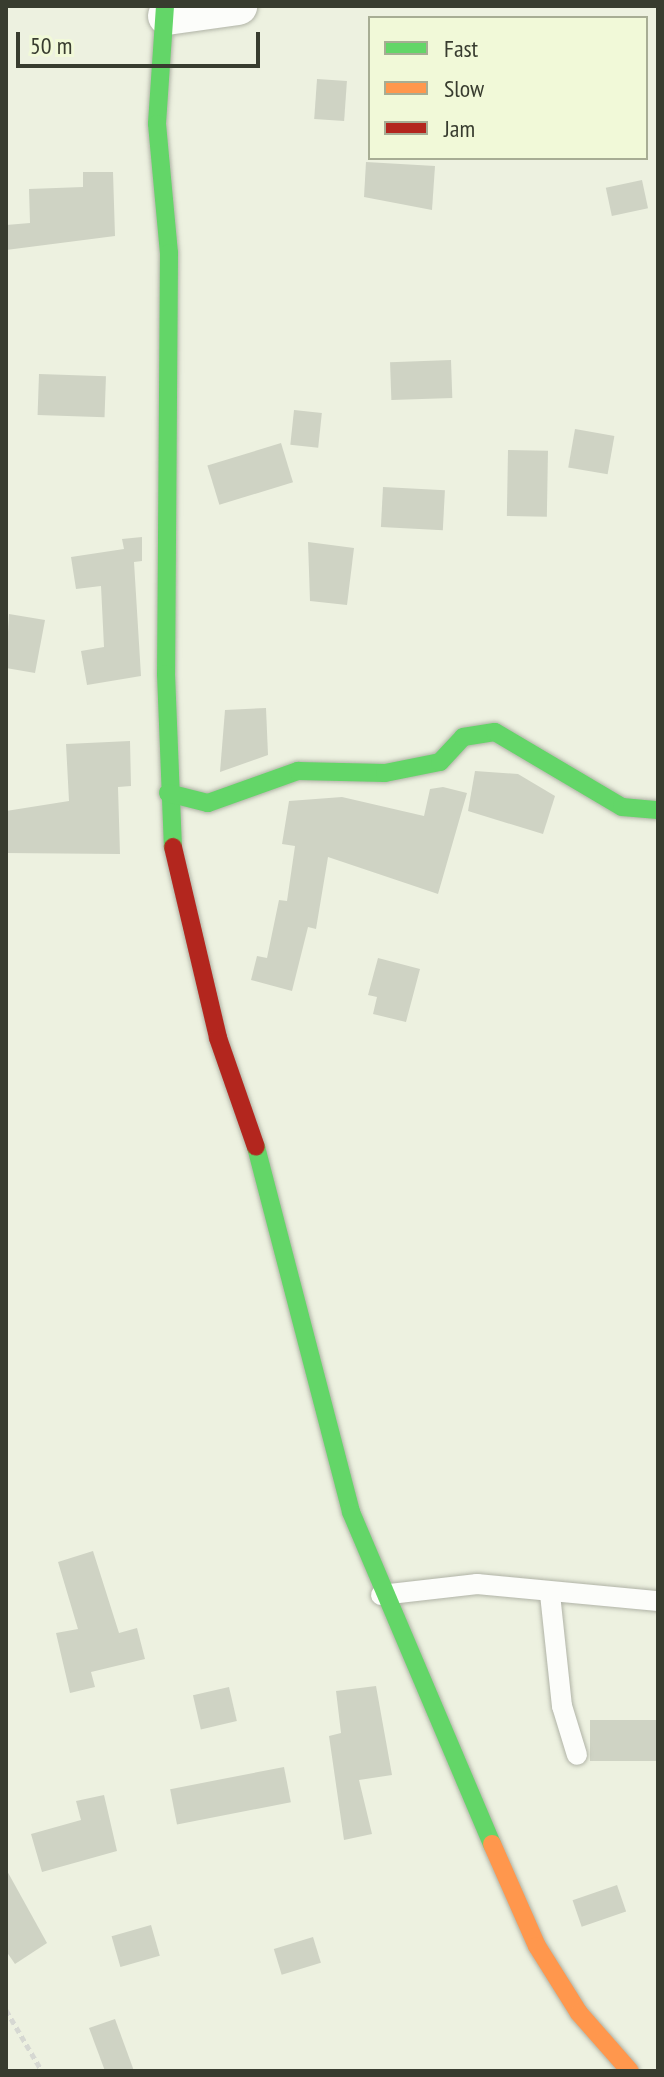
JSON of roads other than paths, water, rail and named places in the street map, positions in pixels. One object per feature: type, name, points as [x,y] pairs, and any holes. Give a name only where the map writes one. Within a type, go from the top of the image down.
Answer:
[{"type":"street","points":[[238,6],[166,11],[157,124],[169,253],[168,793],[173,846],[218,1038],[254,1139],[351,1512],[381,1595],[537,1946],[579,2013],[630,2071]]},
{"type":"street","points":[[168,793],[208,803],[298,771],[385,773],[440,762],[463,737],[495,732],[622,807],[658,810]]},
{"type":"lane","points":[[381,1595],[477,1584],[550,1594],[658,1601]]},
{"type":"lane","points":[[550,1594],[562,1706],[577,1755]]}]
